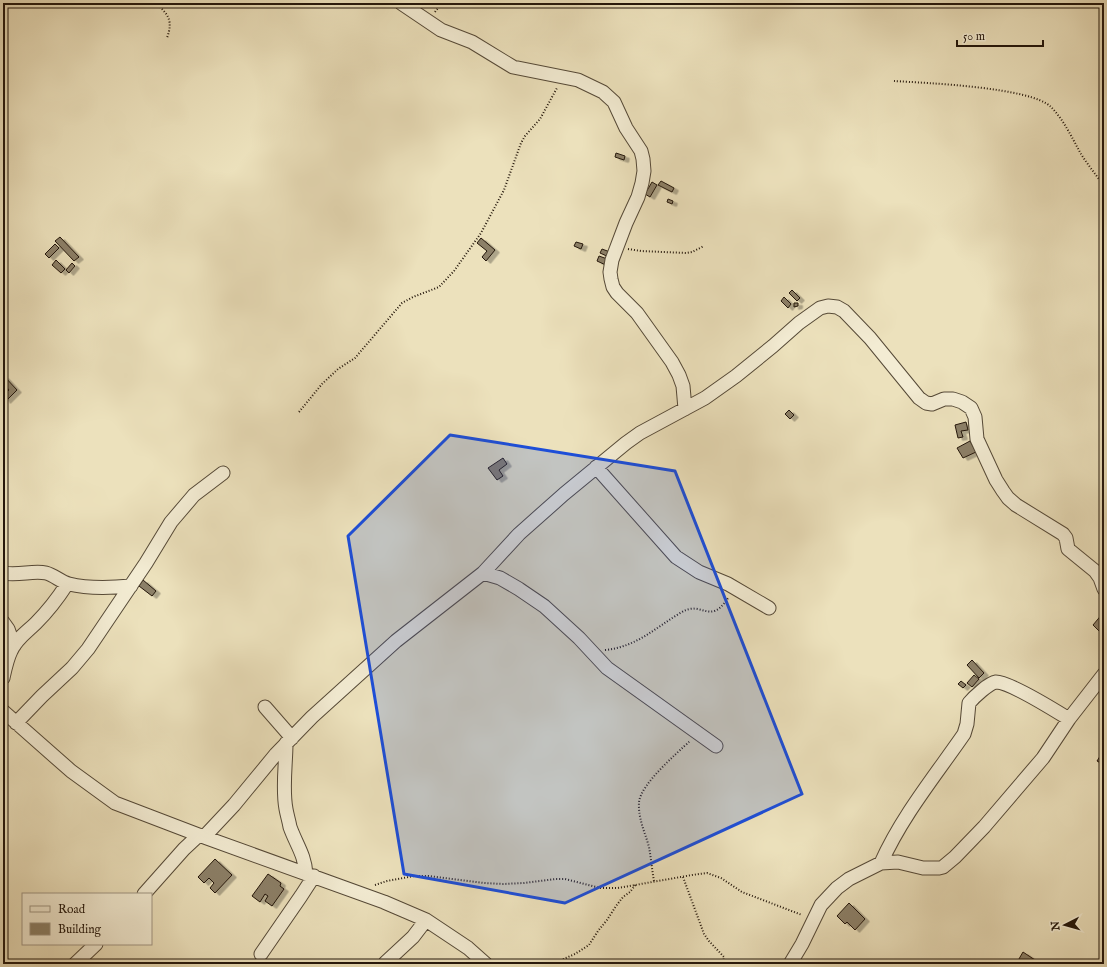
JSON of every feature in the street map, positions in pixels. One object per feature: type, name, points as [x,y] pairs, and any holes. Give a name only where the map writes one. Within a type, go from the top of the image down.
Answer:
[{"type":"street","points":[[401,3],[441,30],[472,42],[513,67],[563,76],[584,82],[603,92],[614,102],[626,128],[641,151],[643,159],[642,183],[638,197],[626,222],[612,260],[610,272],[613,286],[637,313],[672,362],[683,386],[685,409]]},
{"type":"street","points":[[145,893],[184,849],[202,836],[289,741],[338,693],[396,641],[483,573],[519,534],[596,467],[640,433],[705,398],[736,376],[808,316],[820,308],[828,306],[837,307],[844,311],[870,338],[919,398],[926,403],[932,404],[944,399],[953,398],[971,408],[974,414],[976,433],[981,447],[993,470],[996,480],[1008,498],[1026,512],[1063,534],[1066,538],[1068,549],[1095,571],[1100,578],[1104,589]]},
{"type":"street","points":[[596,467],[676,557],[699,572],[734,587],[769,608]]},
{"type":"street","points":[[16,723],[72,668],[88,650],[131,586],[171,522],[194,495],[223,473]]},
{"type":"street","points":[[3,573],[13,575],[38,572],[48,573],[67,584],[99,588],[131,586]]},
{"type":"street","points":[[483,573],[500,578],[544,606],[592,651],[607,668],[716,746]]},
{"type":"street","points":[[3,678],[10,651],[21,636],[47,611],[67,584]]},
{"type":"street","points":[[3,622],[8,629],[14,646]]},
{"type":"street","points":[[790,964],[802,944],[821,905],[837,888],[849,879],[880,863],[898,862],[932,869],[943,867],[955,857],[984,827],[1043,758],[1069,719],[1104,674]]},
{"type":"street","points":[[880,863],[898,829],[926,786],[964,734],[967,724],[969,703],[990,684],[1001,683],[1037,700],[1069,719]]},
{"type":"street","points":[[261,954],[302,896],[310,875],[290,826],[286,807],[284,788],[289,741],[265,707]]},
{"type":"street","points":[[3,711],[86,783],[115,803],[366,896],[426,920],[468,948],[486,964]]},
{"type":"street","points":[[385,963],[413,937],[426,920]]},
{"type":"street","points":[[75,964],[95,945]]},
{"type":"path","points":[[155,3],[164,11],[170,20],[167,38]]},
{"type":"path","points":[[299,412],[322,384],[338,369],[355,358],[402,303],[439,286],[454,271],[481,233],[504,190],[525,136],[540,119],[563,76]]},
{"type":"path","points":[[894,80],[1004,91],[1034,98],[1043,102],[1050,106],[1056,113],[1082,155],[1104,186]]},
{"type":"path","points":[[617,248],[686,253],[704,246]]},
{"type":"path","points":[[592,651],[616,649],[628,646],[688,609],[711,612],[718,610],[724,604],[734,587]]},
{"type":"path","points":[[654,881],[649,848],[641,823],[639,801],[644,789],[655,776],[698,734]]},
{"type":"path","points":[[366,896],[370,889],[377,884],[420,876],[434,876],[463,881],[498,884],[565,879],[600,888],[618,888],[707,873],[728,881],[742,892],[813,920]]},
{"type":"path","points":[[683,876],[702,929],[709,941],[724,957],[723,964]]},
{"type":"path","points":[[552,964],[575,954],[589,945],[616,906],[636,884]]},
{"type":"highlighted area","points":[[450,435],[675,471],[802,794],[565,903],[404,874],[348,536]]},
{"type":"building","points":[[616,153],[625,156],[624,160],[615,157]]},
{"type":"building","points":[[661,181],[674,188],[672,192],[658,185]]},
{"type":"building","points":[[652,182],[657,185],[650,197],[645,194]]},
{"type":"building","points":[[668,199],[673,201],[672,204],[667,202]]},
{"type":"building","points":[[60,237],[79,257],[74,261],[55,241]]},
{"type":"building","points":[[481,238],[495,250],[486,261],[482,257],[487,251],[477,243]]},
{"type":"building","points":[[576,242],[583,244],[581,249],[574,246]]},
{"type":"building","points":[[55,244],[59,248],[49,258],[45,254]]},
{"type":"building","points":[[602,249],[610,252],[609,257],[600,253]]},
{"type":"building","points":[[599,256],[610,260],[608,266],[597,261]]},
{"type":"building","points":[[56,260],[65,269],[61,273],[52,265]]},
{"type":"building","points":[[72,263],[75,266],[69,273],[66,270]]},
{"type":"building","points":[[792,290],[800,298],[797,301],[789,293]]},
{"type":"building","points":[[784,297],[791,304],[788,308],[781,301]]},
{"type":"building","points":[[794,303],[798,303],[798,306],[794,307]]},
{"type":"building","points":[[4,376],[17,390],[6,401],[3,396],[9,390],[3,383]]},
{"type":"building","points":[[789,410],[794,415],[790,419],[785,414]]},
{"type":"building","points":[[966,422],[968,430],[961,431],[963,437],[958,438],[955,425]]},
{"type":"building","points":[[970,441],[976,452],[963,458],[957,448]]},
{"type":"building","points":[[503,458],[507,464],[499,470],[503,476],[497,480],[488,468]]},
{"type":"building","points":[[143,580],[156,591],[152,596],[139,586]]},
{"type":"building","points":[[1103,613],[1104,627],[1103,626],[1099,631],[1093,625]]},
{"type":"building","points":[[972,660],[984,673],[979,678],[967,665]]},
{"type":"building","points":[[974,675],[979,679],[972,687],[967,683]]},
{"type":"building","points":[[961,681],[966,685],[963,688],[958,684]]},
{"type":"building","points":[[1104,750],[1104,765],[1097,761]]},
{"type":"building","points":[[215,859],[232,875],[215,893],[210,888],[214,883],[209,878],[204,883],[198,877]]},
{"type":"building","points":[[268,874],[281,883],[280,886],[284,889],[272,906],[265,901],[268,896],[265,894],[260,902],[252,896]]},
{"type":"building","points":[[849,903],[865,919],[855,930],[847,922],[845,924],[837,916]]},
{"type":"building","points":[[1023,952],[1041,964],[1016,964]]}]
